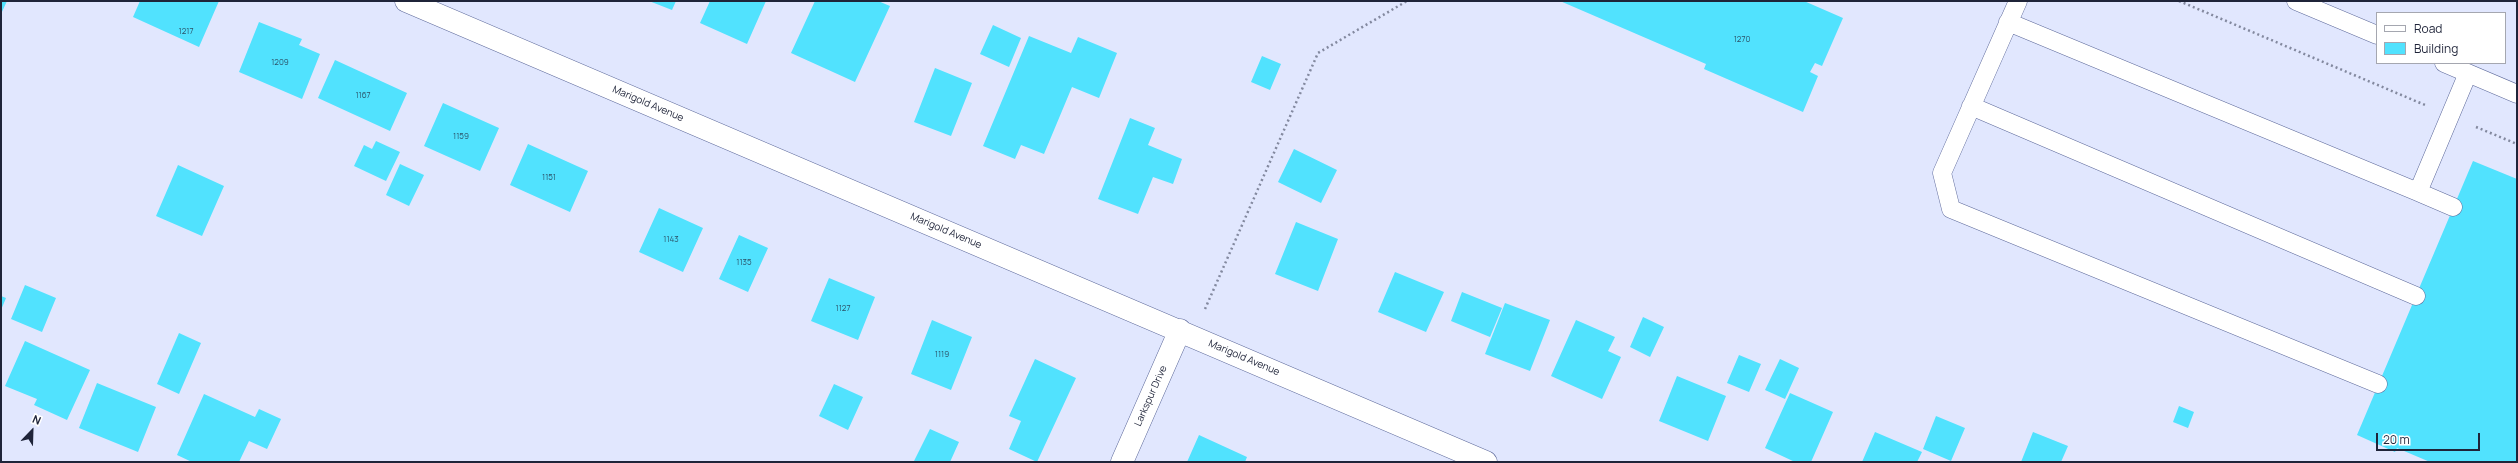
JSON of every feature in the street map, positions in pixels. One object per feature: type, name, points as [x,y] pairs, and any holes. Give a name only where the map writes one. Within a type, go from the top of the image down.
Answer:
[{"type":"street","name":"Marigold Avenue","points":[[406,1],[1187,333],[1486,462]]},
{"type":"street","name":"Larkspur Drive","points":[[1122,462],[1187,333]]},
{"type":"lane","points":[[2018,1],[1942,173],[1951,209],[2378,384]]},
{"type":"lane","points":[[2296,1],[2376,35]]},
{"type":"lane","points":[[2008,22],[2453,207]]},
{"type":"lane","points":[[2446,64],[2517,94]]},
{"type":"lane","points":[[2418,192],[2468,73]]},
{"type":"lane","points":[[1971,106],[2416,296]]},
{"type":"path","points":[[1187,333],[1318,53],[1407,1]]},
{"type":"path","points":[[2179,1],[2517,144]]},
{"type":"building","points":[[1,1],[7,1],[1,14]]},
{"type":"building","points":[[140,1],[219,1],[199,47],[133,17]]},
{"type":"building","points":[[649,1],[676,1],[672,10]]},
{"type":"building","points":[[710,1],[766,1],[747,44],[700,23]]},
{"type":"building","points":[[815,1],[878,1],[890,6],[855,82],[791,53]]},
{"type":"building","points":[[1560,1],[1804,1],[1843,18],[1822,66],[1815,63],[1810,72],[1818,76],[1803,112],[1704,69],[1706,64]]},
{"type":"building","points":[[259,22],[302,39],[299,45],[320,54],[302,99],[239,72]]},
{"type":"building","points":[[993,25],[1021,38],[1009,67],[980,54]]},
{"type":"building","points":[[1029,36],[1071,53],[1078,37],[1117,53],[1099,98],[1072,87],[1044,154],[1021,145],[1015,159],[983,146]]},
{"type":"building","points":[[1262,56],[1281,64],[1270,90],[1251,82]]},
{"type":"building","points":[[335,60],[407,93],[390,131],[318,98]]},
{"type":"building","points":[[935,68],[972,83],[951,136],[914,122]]},
{"type":"building","points":[[443,103],[499,128],[480,171],[424,146]]},
{"type":"building","points":[[1130,118],[1155,128],[1148,145],[1182,159],[1173,184],[1153,177],[1138,214],[1098,199]]},
{"type":"building","points":[[376,141],[400,152],[386,181],[354,166],[364,145],[372,149]]},
{"type":"building","points":[[528,144],[588,171],[570,212],[510,185]]},
{"type":"building","points":[[1294,149],[1337,170],[1321,203],[1278,182]]},
{"type":"building","points":[[2473,161],[2517,179],[2517,462],[2430,462],[2397,448],[2395,452],[2357,435]]},
{"type":"building","points":[[400,164],[424,175],[409,206],[386,195]]},
{"type":"building","points":[[178,165],[224,186],[202,236],[156,216]]},
{"type":"building","points":[[659,208],[703,228],[683,272],[639,252]]},
{"type":"building","points":[[1296,222],[1338,239],[1318,291],[1275,274]]},
{"type":"building","points":[[739,235],[768,248],[748,292],[719,279]]},
{"type":"building","points":[[1395,272],[1444,292],[1426,332],[1378,312]]},
{"type":"building","points":[[829,278],[875,297],[858,340],[811,321]]},
{"type":"building","points":[[25,285],[56,298],[42,332],[11,319]]},
{"type":"building","points":[[1462,292],[1502,308],[1490,337],[1451,321]]},
{"type":"building","points":[[1,296],[6,298],[1,310]]},
{"type":"building","points":[[1505,303],[1550,320],[1530,371],[1485,354]]},
{"type":"building","points":[[1643,317],[1664,327],[1650,357],[1630,347]]},
{"type":"building","points":[[932,320],[972,337],[951,390],[911,374]]},
{"type":"building","points":[[1576,320],[1615,337],[1608,351],[1621,357],[1602,399],[1551,376]]},
{"type":"building","points":[[179,333],[201,343],[179,394],[157,384]]},
{"type":"building","points":[[25,341],[90,370],[67,420],[34,405],[37,399],[5,386]]},
{"type":"building","points":[[1739,355],[1761,364],[1749,392],[1727,383]]},
{"type":"building","points":[[1035,359],[1076,378],[1037,462],[1009,449],[1021,421],[1009,416]]},
{"type":"building","points":[[1780,359],[1799,368],[1785,399],[1765,390]]},
{"type":"building","points":[[1677,376],[1726,396],[1708,441],[1659,421]]},
{"type":"building","points":[[97,383],[156,407],[138,452],[79,428]]},
{"type":"building","points":[[834,384],[863,397],[848,430],[819,416]]},
{"type":"building","points":[[1790,393],[1833,412],[1811,462],[1795,462],[1765,448]]},
{"type":"building","points":[[204,394],[255,417],[259,409],[281,419],[267,449],[249,441],[239,462],[192,462],[177,455]]},
{"type":"building","points":[[2179,406],[2194,412],[2188,428],[2173,422]]},
{"type":"building","points":[[1936,416],[1965,428],[1951,461],[1923,449]]},
{"type":"building","points":[[930,429],[959,442],[950,462],[914,461]]},
{"type":"building","points":[[1875,432],[1922,452],[1917,462],[1862,462]]},
{"type":"building","points":[[2033,432],[2068,446],[2061,462],[2021,462]]},
{"type":"building","points":[[1199,435],[1247,457],[1245,462],[1187,462]]}]
